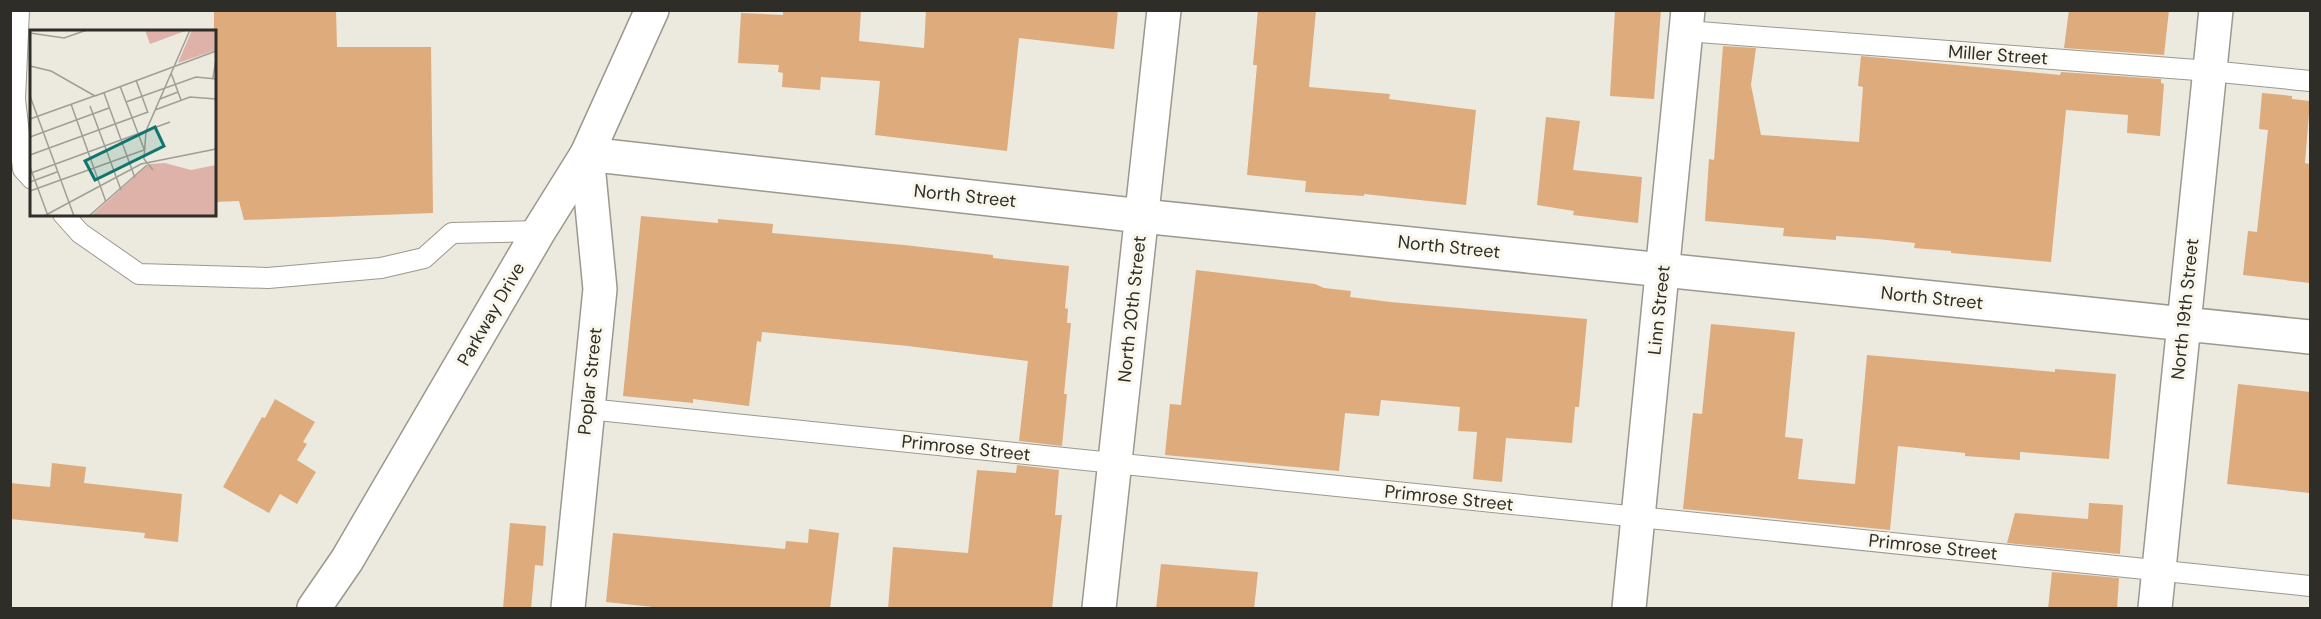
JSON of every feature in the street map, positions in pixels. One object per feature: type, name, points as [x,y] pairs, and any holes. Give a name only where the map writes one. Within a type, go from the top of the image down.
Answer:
[{"type":"street","name":"Parkway Drive","points":[[314,609],[347,560],[539,231],[587,154],[652,10]]},
{"type":"street","name":"North 20th Street","points":[[1099,609],[1164,10]]},
{"type":"street","name":"North 19th Street","points":[[2155,609],[2216,10]]},
{"type":"street","name":"Linn Street","points":[[1629,609],[1687,21]]},
{"type":"street","name":"North Street","points":[[587,154],[1142,216],[2310,338]]},
{"type":"street","name":"Poplar Street","points":[[567,609],[600,289],[587,154]]},
{"type":"lane","points":[[19,10],[15,99],[23,169],[30,177]]},
{"type":"lane","name":"Miller Street","points":[[1687,21],[2310,81]]},
{"type":"lane","points":[[65,216],[80,233],[139,274],[268,278],[381,268],[424,258],[452,233],[539,231]]},
{"type":"lane","name":"Primrose Street","points":[[588,409],[2310,586]]},
{"type":"building","points":[[214,10],[336,10],[337,47],[431,47],[433,213],[244,220],[239,201],[216,202],[216,30],[214,30]]},
{"type":"building","points":[[783,10],[861,10],[859,41],[924,48],[926,10],[1118,10],[1114,49],[1019,38],[1007,151],[875,135],[880,81],[821,77],[820,90],[782,87],[783,73],[778,72],[779,65],[738,63],[741,13],[783,15]]},
{"type":"building","points":[[1258,10],[1316,10],[1309,87],[1390,94],[1389,99],[1476,110],[1466,205],[1364,194],[1364,196],[1305,192],[1306,181],[1247,175],[1257,65],[1253,65]]},
{"type":"building","points":[[1615,10],[1661,10],[1654,99],[1610,96]]},
{"type":"building","points":[[2069,10],[2169,10],[2164,55],[2064,48]]},
{"type":"building","points":[[1723,46],[1756,48],[1751,85],[1761,135],[1859,142],[1863,87],[1858,86],[1861,56],[2060,75],[2061,72],[2161,79],[2161,83],[2164,84],[2160,136],[2127,133],[2128,115],[2066,110],[2051,262],[1951,253],[1951,251],[1914,248],[1915,243],[1877,239],[1836,236],[1836,240],[1783,236],[1784,228],[1705,221],[1709,159],[1714,160]]},
{"type":"building","points":[[2262,93],[2292,96],[2292,99],[2310,101],[2305,163],[2310,164],[2310,283],[2243,275],[2248,231],[2257,232],[2268,130],[2259,129]]},
{"type":"building","points":[[1546,117],[1580,121],[1573,170],[1642,177],[1638,223],[1573,215],[1574,211],[1537,205]]},
{"type":"building","points":[[641,216],[718,223],[718,219],[773,224],[772,233],[904,245],[1069,266],[1065,308],[1068,309],[1067,323],[1071,323],[1064,394],[1067,394],[1062,446],[1019,441],[1028,361],[908,346],[762,332],[761,342],[757,341],[749,406],[693,399],[693,403],[623,396]]},
{"type":"building","points":[[1196,270],[1315,284],[1324,288],[1351,291],[1350,297],[1587,319],[1579,407],[1575,407],[1572,443],[1506,438],[1502,482],[1473,479],[1477,432],[1458,431],[1460,407],[1381,400],[1379,416],[1345,413],[1339,471],[1165,455],[1170,404],[1181,405]]},
{"type":"building","points":[[1711,324],[1795,332],[1785,437],[1803,439],[1798,479],[1855,484],[1867,355],[2055,372],[2055,369],[2116,374],[2109,459],[2020,452],[2020,460],[1965,456],[1965,453],[1898,446],[1890,530],[1683,509],[1693,413],[1702,414]]},
{"type":"building","points":[[2238,384],[2310,392],[2310,493],[2227,484]]},
{"type":"building","points":[[275,399],[315,422],[303,442],[307,444],[297,460],[316,472],[297,504],[280,494],[269,513],[223,487],[262,417],[265,418]]},
{"type":"building","points":[[52,463],[86,467],[84,483],[182,494],[178,542],[144,538],[145,533],[10,519],[10,483],[50,487]]},
{"type":"building","points":[[1017,465],[1059,470],[1055,515],[1062,515],[1052,609],[888,609],[893,547],[968,553],[977,470],[1016,473]]},
{"type":"building","points":[[2089,503],[2123,505],[2120,554],[2007,543],[2015,513],[2088,519]]},
{"type":"building","points":[[510,523],[546,526],[543,566],[535,565],[531,609],[503,609]]},
{"type":"building","points":[[809,529],[839,533],[830,609],[672,609],[606,602],[613,533],[785,549],[786,541],[808,543]]},
{"type":"building","points":[[1161,564],[1258,572],[1254,609],[1156,609]]},
{"type":"building","points":[[2052,572],[2119,578],[2117,609],[2048,609]]}]
